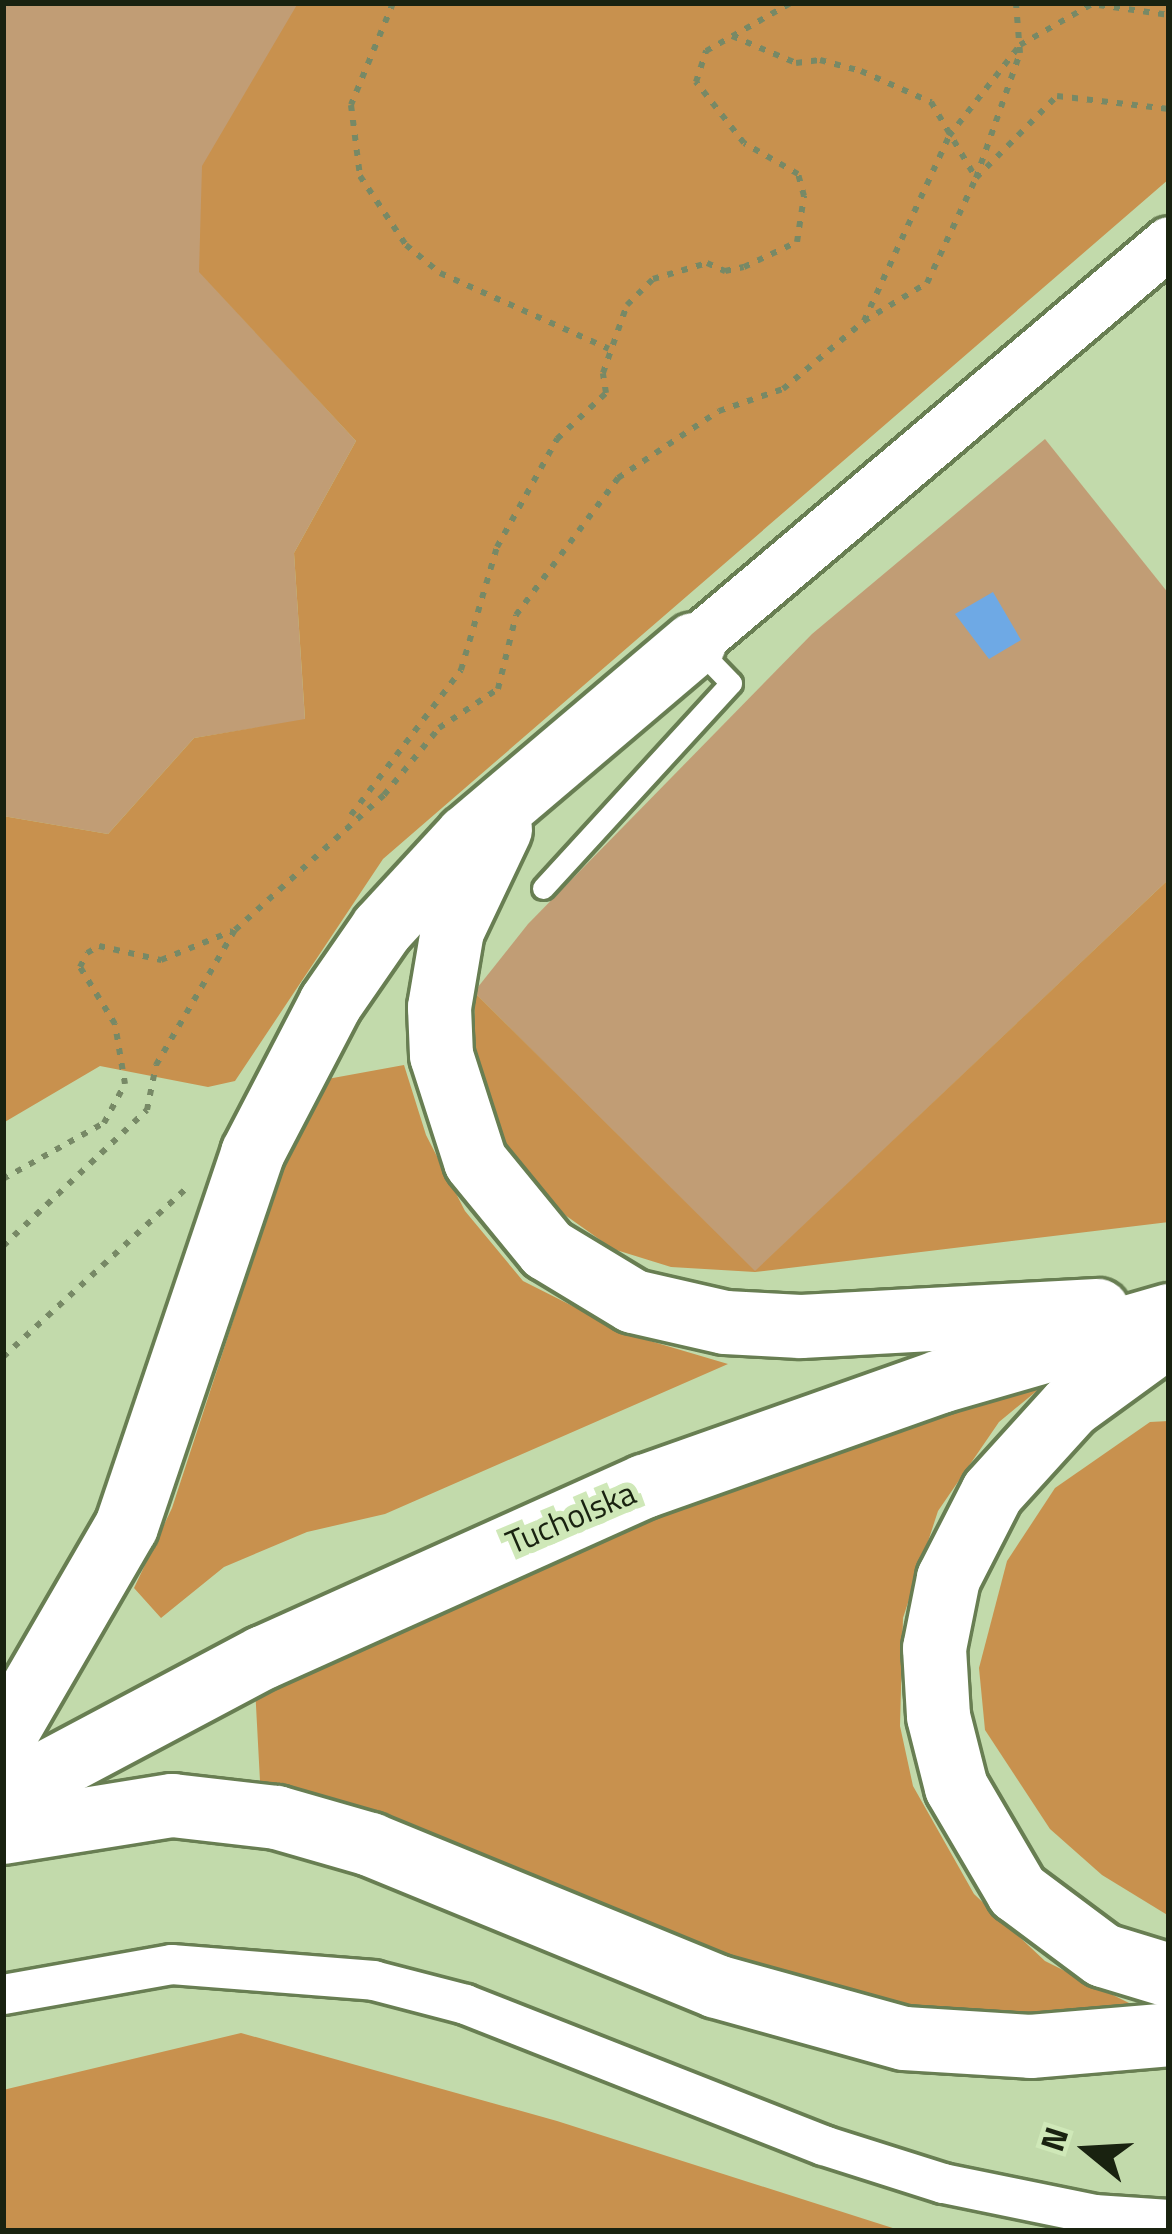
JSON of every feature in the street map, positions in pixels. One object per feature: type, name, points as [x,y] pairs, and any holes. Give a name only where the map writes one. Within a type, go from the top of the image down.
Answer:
[{"type":"main road","points":[[3,1738],[134,1507],[252,1153],[304,1048],[382,928],[467,836],[693,644]]},
{"type":"main road","points":[[527,787],[467,890],[439,1007],[459,1128],[495,1194],[547,1249],[633,1301],[725,1322],[800,1326],[1169,1306]]},
{"type":"main road","name":"Tucholska","points":[[3,1796],[280,1649],[644,1486],[940,1381],[1169,1315]]},
{"type":"main road","points":[[1169,1334],[1070,1406],[992,1492],[953,1563],[934,1648],[938,1716],[956,1787],[1018,1891],[1103,1955],[1169,1975]]},
{"type":"main road","points":[[3,1832],[172,1805],[276,1817],[370,1844],[733,1992],[881,2032],[1030,2046],[1169,2034]]},
{"type":"street","points":[[693,644],[1169,242]]},
{"type":"street","points":[[3,1994],[171,1964],[284,1966],[373,1980],[465,2003],[923,2177],[1094,2214],[1169,2219]]},
{"type":"lane","points":[[543,888],[731,683],[693,644]]},
{"type":"path","points":[[393,3],[351,105],[360,176],[406,245],[440,273],[609,349]]},
{"type":"path","points":[[3,1246],[147,1110],[156,1065],[235,930],[345,823],[461,670],[497,547],[556,439],[606,393],[609,349],[627,304],[653,279],[707,263],[725,271],[744,267],[796,242],[804,196],[798,174],[744,143],[696,82],[706,51],[791,3]]},
{"type":"path","points":[[345,823],[384,796],[439,728],[498,689],[517,614],[617,478],[719,411],[783,389],[864,321],[927,283],[976,178],[1020,45],[1016,3]]},
{"type":"path","points":[[864,321],[949,136],[1020,45],[1090,3],[1169,15]]},
{"type":"path","points":[[732,36],[796,63],[820,60],[931,102],[976,178]]},
{"type":"path","points":[[976,178],[1057,96],[1169,109]]},
{"type":"path","points":[[3,1179],[104,1123],[125,1084],[115,1024],[80,967],[87,953],[99,946],[161,960],[235,930]]},
{"type":"shaded area","points":[[3,3],[303,3],[199,271],[356,441],[294,553],[305,720],[194,738],[108,834],[3,816]]},
{"type":"shaded area","points":[[298,3],[1169,3],[1169,179],[383,859],[235,1081],[208,1087],[100,1066],[3,1123],[3,816],[108,834],[194,738],[305,719],[294,553],[356,441],[199,272],[202,166]]},
{"type":"shaded area","points":[[1045,439],[1169,594],[1169,879],[755,1272],[474,992],[528,924],[812,634]]},
{"type":"shaded area","points":[[1169,879],[1169,1222],[755,1272],[671,1267],[613,1249],[534,1193],[498,1145],[476,1086],[474,992],[755,1271]]},
{"type":"shaded area","points":[[404,1065],[426,1135],[465,1211],[523,1281],[630,1335],[728,1364],[385,1514],[307,1532],[224,1567],[161,1618],[134,1588],[172,1508],[311,1082]]},
{"type":"shaded area","points":[[1050,1380],[999,1422],[938,1511],[903,1618],[900,1726],[913,1786],[974,1894],[1045,1961],[1131,2004],[1055,2020],[961,2021],[719,1957],[408,1823],[260,1781],[255,1687],[744,1475]]},
{"type":"shaded area","points":[[1169,1421],[1169,1916],[1102,1875],[1050,1829],[985,1730],[979,1668],[1007,1561],[1055,1488],[1150,1422]]},
{"type":"shaded area","points":[[241,2033],[557,2121],[902,2231],[3,2231],[3,2090]]},
{"type":"building","points":[[993,592],[1021,640],[989,659],[955,614]]}]
